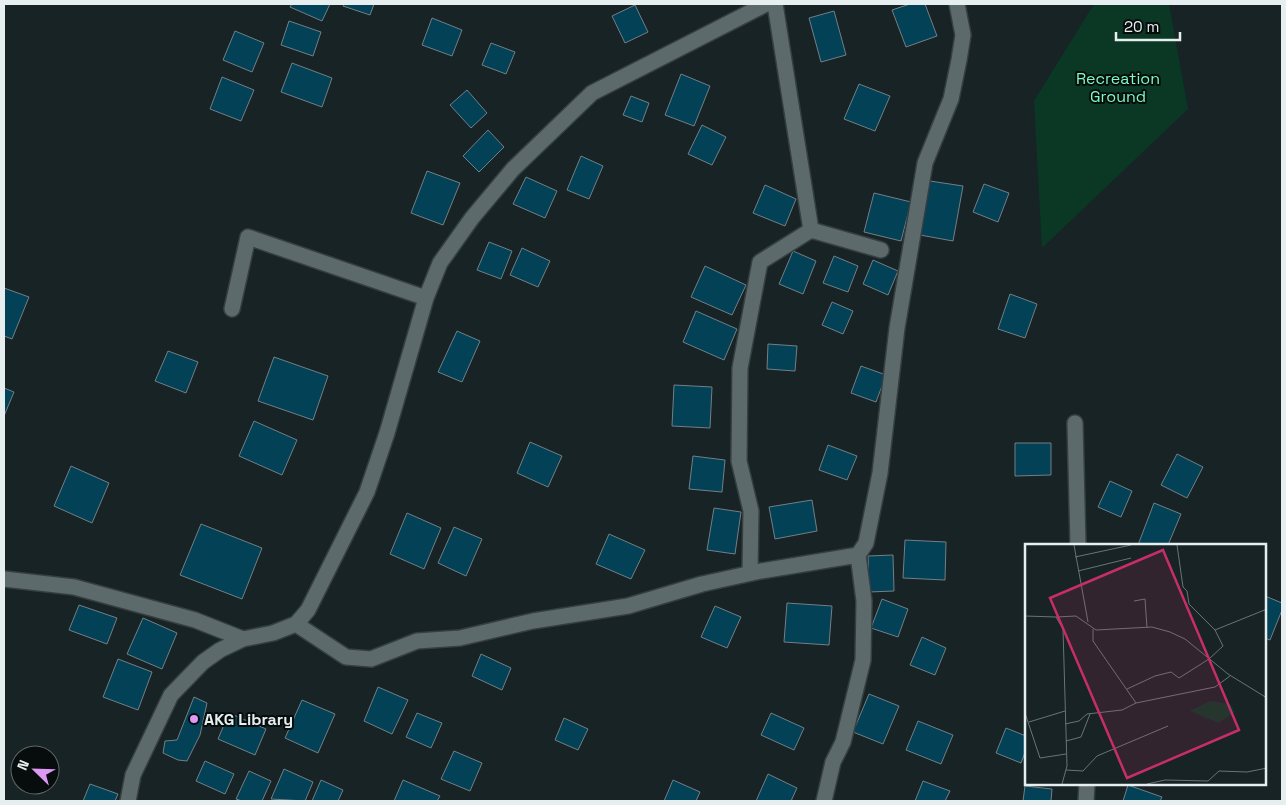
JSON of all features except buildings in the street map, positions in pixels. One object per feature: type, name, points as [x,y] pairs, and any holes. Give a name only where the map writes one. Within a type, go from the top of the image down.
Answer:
[{"type":"street","points":[[128,801],[132,775],[171,694],[203,662],[220,650],[243,639],[273,633],[296,624],[308,610],[367,492],[387,433],[426,298],[440,263],[472,218],[513,170],[592,93],[766,4]]},
{"type":"street","points":[[775,4],[811,230]]},
{"type":"street","points":[[824,801],[833,762],[843,742],[863,660],[864,601],[858,555],[866,543],[880,473],[897,328],[925,163],[951,99],[959,60],[963,35],[957,4]]},
{"type":"street","points":[[750,573],[751,511],[739,461],[740,368],[760,262],[811,230],[881,250]]},
{"type":"street","points":[[232,309],[248,237],[426,298]]},
{"type":"street","points":[[1075,423],[1078,544]]},
{"type":"street","points":[[296,624],[346,657],[356,660],[370,659],[417,640],[460,638],[533,621],[628,606],[750,573],[858,555]]},
{"type":"street","points":[[4,579],[74,587],[194,620],[243,639]]},
{"type":"street","points":[[1086,801],[1087,785]]},
{"type":"green space","name":"Recreation Ground","points":[[1094,4],[1169,4],[1188,109],[1042,248],[1034,101]]},
{"type":"place","name":"AKG Library","points":[[194,719]]}]
